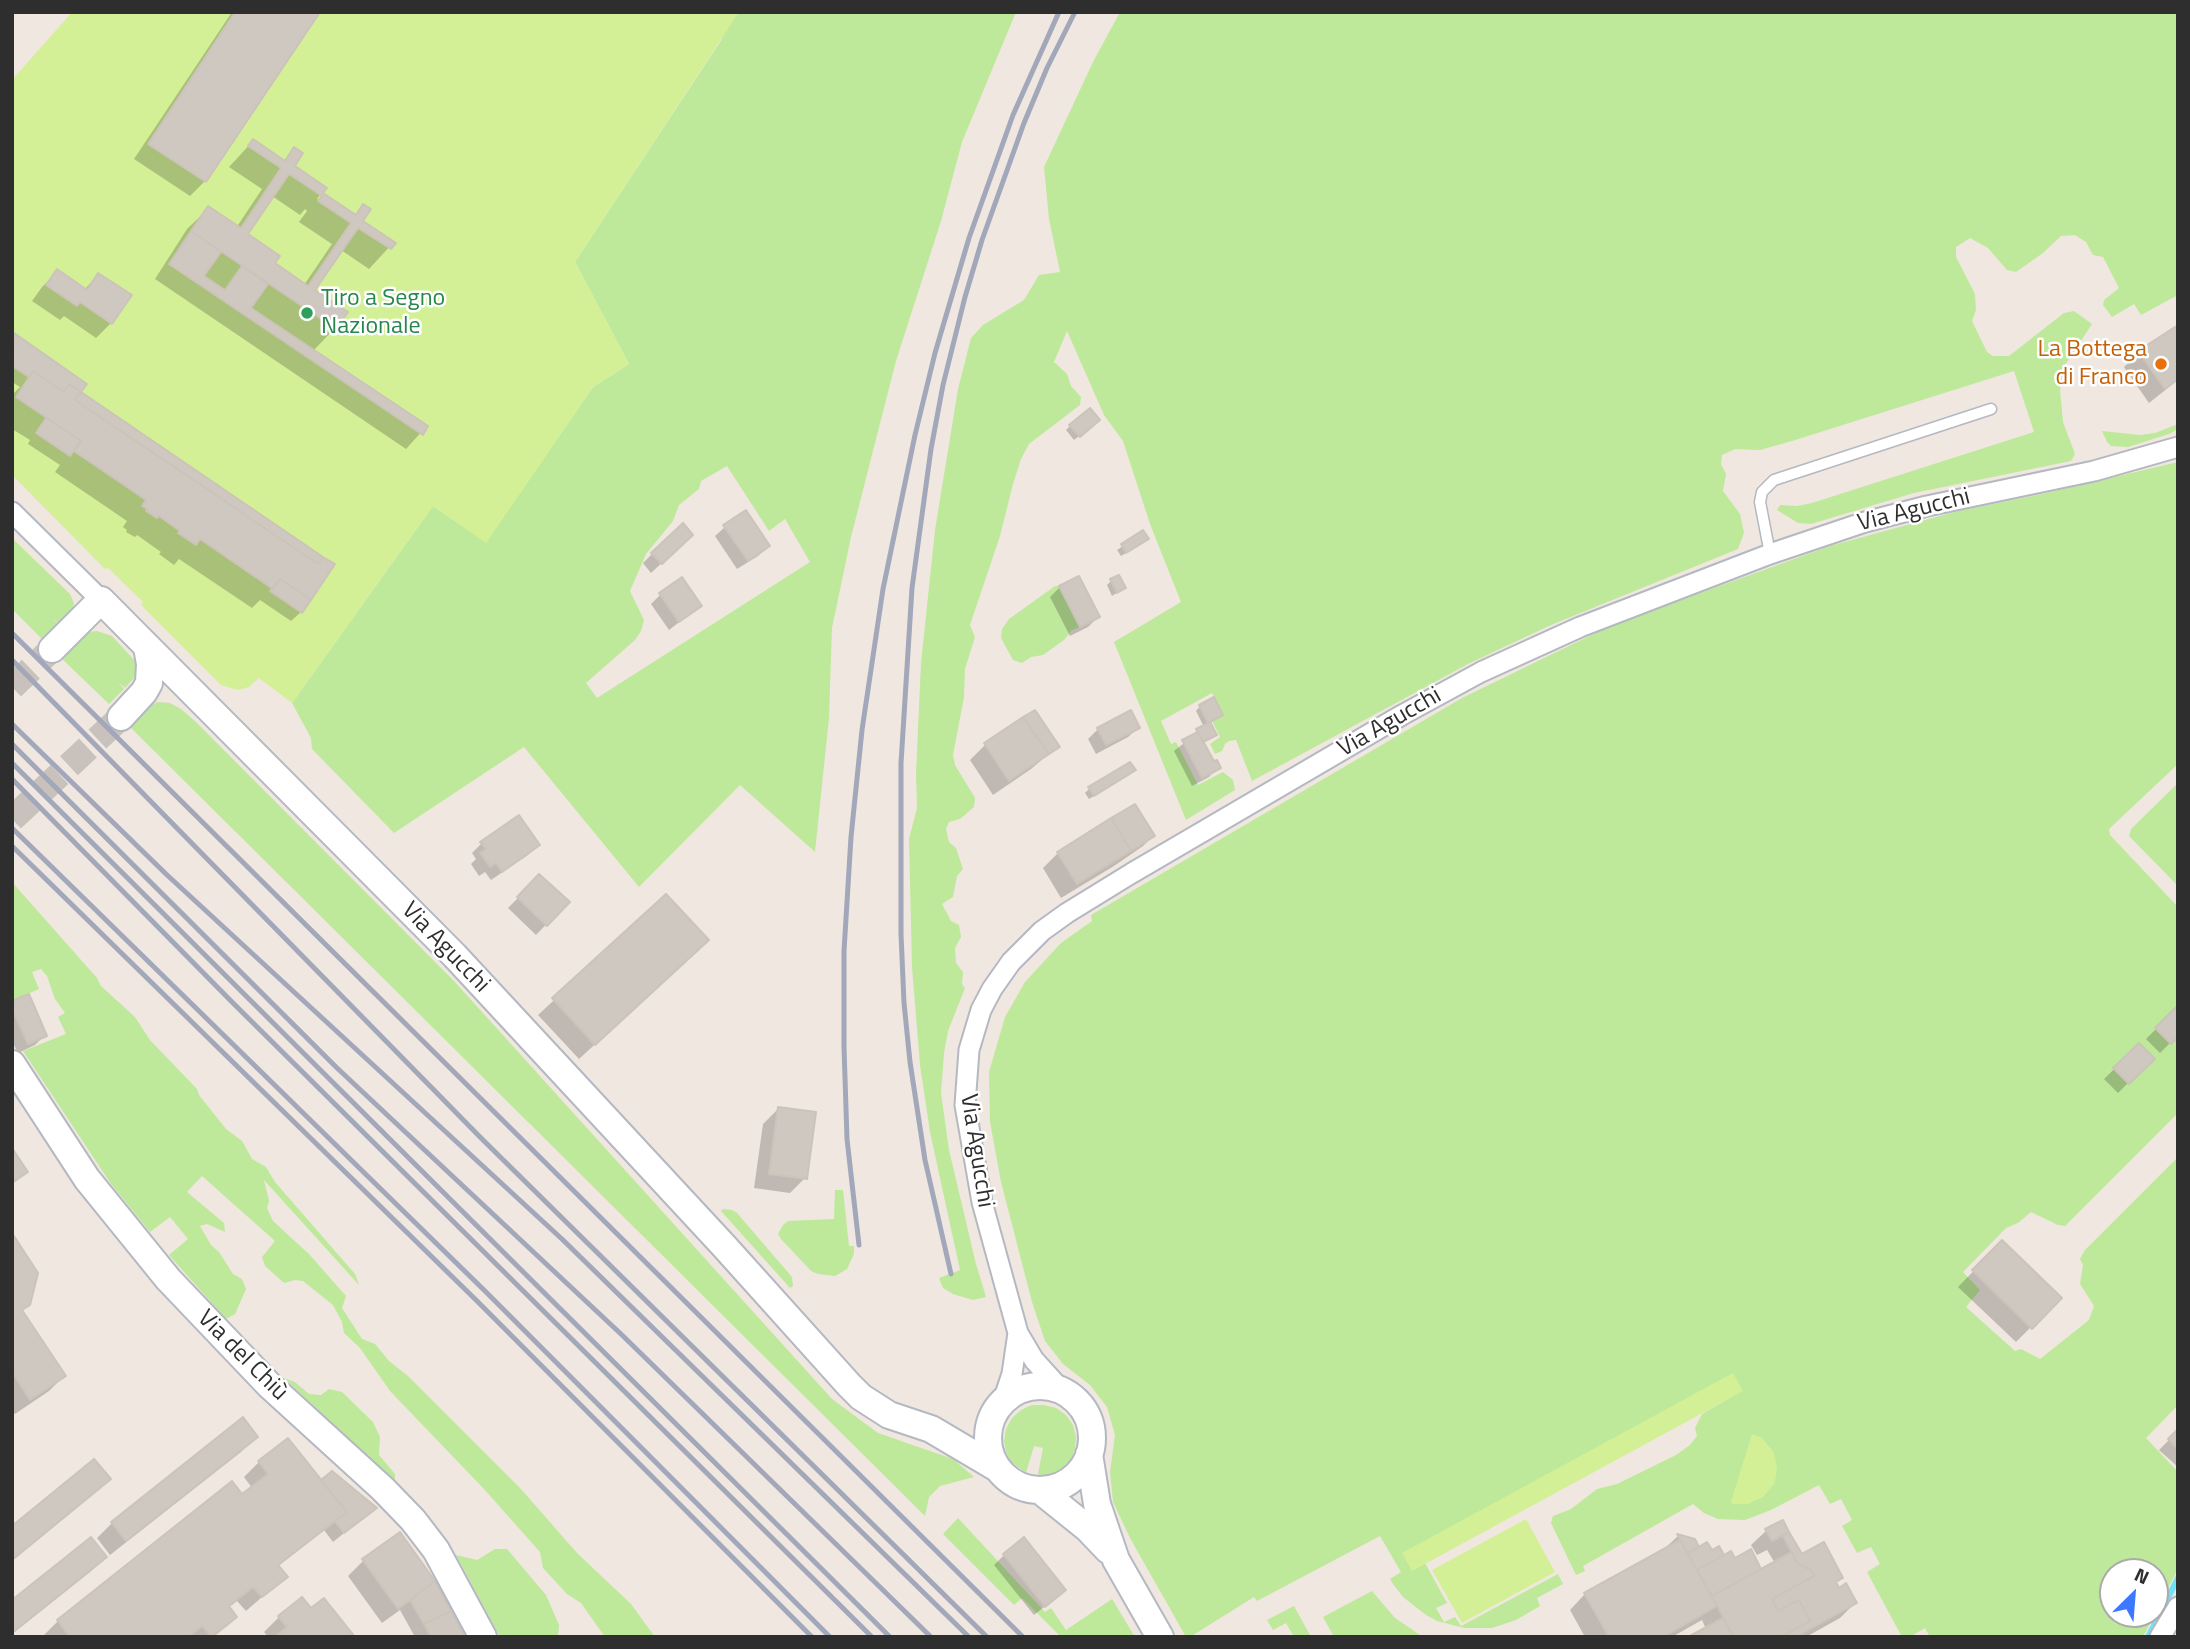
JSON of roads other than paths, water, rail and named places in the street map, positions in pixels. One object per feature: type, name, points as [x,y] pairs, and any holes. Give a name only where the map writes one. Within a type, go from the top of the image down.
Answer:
[{"type":"street","name":"Via Agucchi","points":[[1063,1392],[1034,1360],[1018,1333],[982,1202],[969,1137],[965,1083],[971,1040],[981,1010],[1002,973],[1029,943],[1066,912],[1402,715],[1481,672],[1580,626],[1770,554],[1895,514],[2094,471],[2178,447]]},
{"type":"street","name":"Via Agucchi","points":[[12,512],[455,956],[861,1397],[888,1415],[931,1429],[997,1468]]},
{"type":"street","points":[[52,649],[101,600]]},
{"type":"street","points":[[121,717],[144,692],[150,674],[147,647]]},
{"type":"street","points":[[144,692],[174,687],[196,696]]},
{"type":"street","name":"Via del Chiù","points":[[12,1064],[87,1180],[168,1279],[270,1386],[383,1489],[413,1520],[436,1550],[483,1637]]},
{"type":"street","name":"Via Agucchi","points":[[931,1429],[964,1424],[999,1406],[1014,1365],[1018,1333]]},
{"type":"street","points":[[1043,1386],[1063,1392],[1082,1407],[1087,1418],[1092,1442],[1084,1466],[1066,1483],[1041,1491],[1014,1484],[997,1468],[990,1455],[987,1438],[989,1424],[999,1406],[1014,1393],[1043,1386]]},
{"type":"street","points":[[1089,1454],[1097,1504],[1115,1560]]},
{"type":"street","points":[[1041,1491],[1087,1528],[1115,1560],[1160,1637]]},
{"type":"street","points":[[2160,1637],[2178,1607]]},
{"type":"lane","points":[[1770,554],[1760,502],[1762,492],[1773,480],[1991,409]]},
{"type":"waterway","points":[[2148,1637],[2178,1578]]},
{"type":"tunnel","points":[[12,687],[52,649]]},
{"type":"tunnel","points":[[12,819],[121,717]]},
{"type":"railway","points":[[859,1245],[847,1139],[844,951],[851,837],[862,730],[883,589],[935,353],[969,238],[1013,115],[1059,12]]},
{"type":"railway","points":[[951,1274],[925,1160],[904,1003],[901,934],[901,763],[912,588],[931,449],[943,385],[965,297],[982,240],[1024,123],[1075,12]]},
{"type":"railway","points":[[12,633],[1023,1637]]},
{"type":"railway","points":[[12,660],[481,1138],[987,1637]]},
{"type":"railway","points":[[12,724],[166,874],[563,1240],[969,1637]]},
{"type":"railway","points":[[12,744],[336,1067],[622,1335],[931,1637]]},
{"type":"railway","points":[[12,763],[890,1637]]},
{"type":"railway","points":[[12,779],[233,1003],[872,1637]]},
{"type":"railway","points":[[12,828],[486,1292],[830,1637]]},
{"type":"railway","points":[[12,846],[476,1300],[812,1637]]},
{"type":"place","name":"Tiro a Segno Nazionale","points":[[307,313]]},
{"type":"place","name":"La Bottega di Franco","points":[[2161,364]]}]
